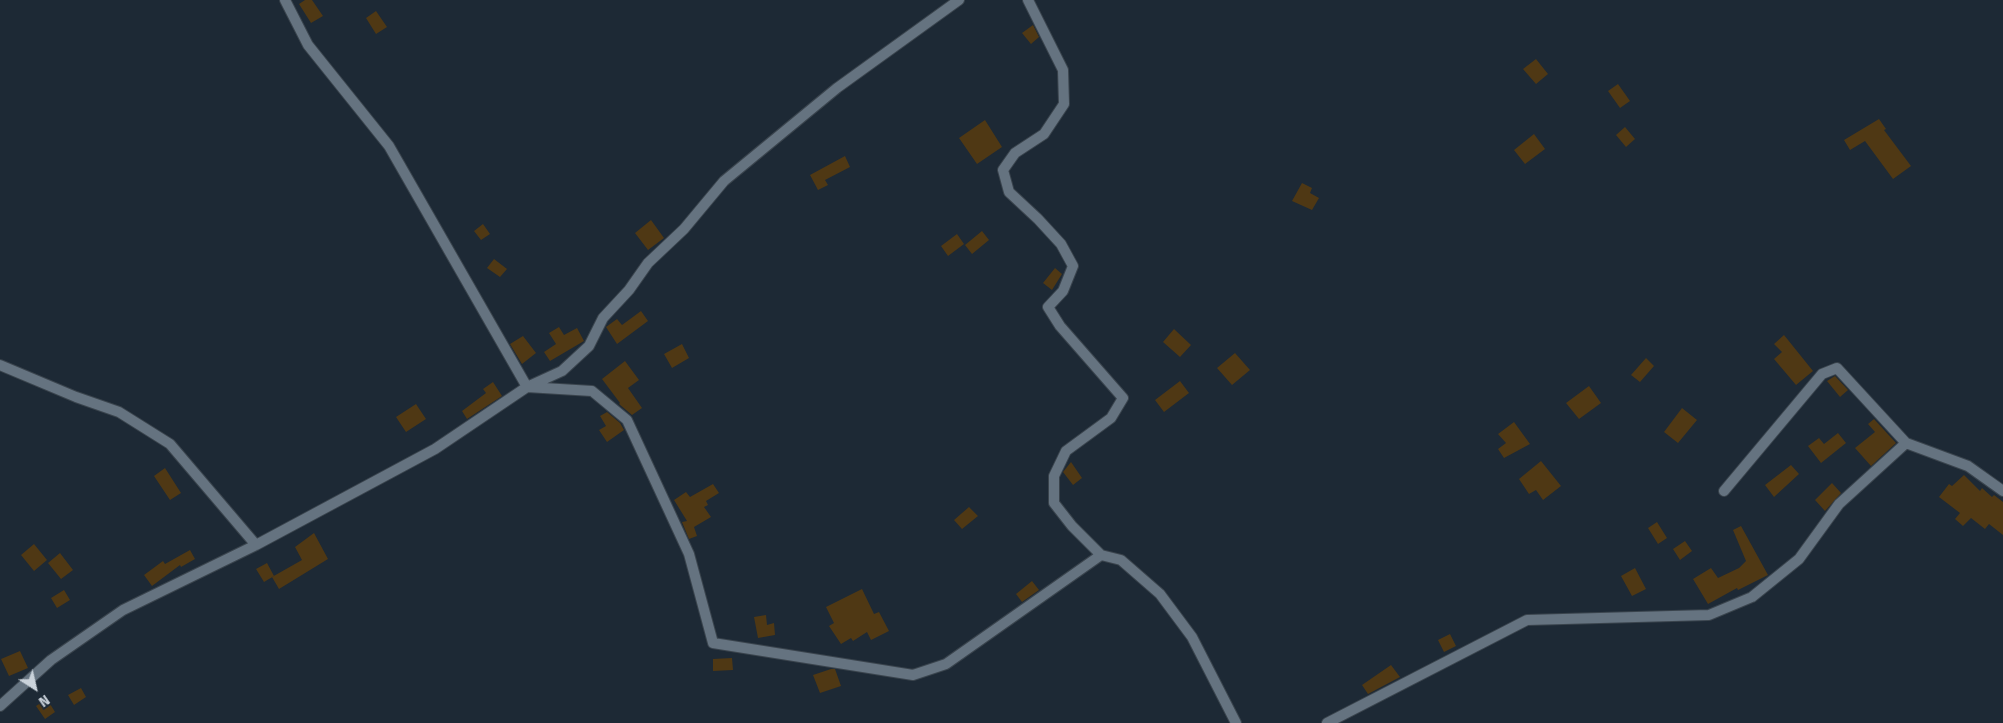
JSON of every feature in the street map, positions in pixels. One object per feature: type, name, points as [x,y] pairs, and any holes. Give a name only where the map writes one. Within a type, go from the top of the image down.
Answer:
[{"type":"street","points":[[285,0],[308,45],[389,146],[527,387]]},
{"type":"street","points":[[0,706],[51,660],[123,610],[256,545],[435,449],[527,387],[562,370],[590,346],[603,318],[629,290],[648,262],[684,230],[724,181],[837,88],[959,0]]},
{"type":"street","points":[[1028,0],[1063,70],[1064,104],[1044,134],[1015,153],[1003,170],[1009,192],[1061,244],[1073,266],[1063,291],[1048,307],[1060,326],[1124,398],[1110,418],[1066,451],[1054,476],[1054,503],[1072,526],[1101,555],[1121,560],[1160,594],[1192,636],[1236,723]]},
{"type":"street","points":[[0,365],[76,397],[119,412],[170,444],[256,545]]},
{"type":"street","points":[[1724,490],[1822,374],[1837,368],[1906,443],[1968,466],[2003,491]]},
{"type":"street","points":[[527,387],[592,391],[627,420],[689,554],[714,643],[913,675],[946,664],[1101,555]]},
{"type":"street","points":[[1326,723],[1527,620],[1709,615],[1752,598],[1799,559],[1839,504],[1906,443]]},
{"type":"building","points":[[305,0],[312,0],[323,16],[311,23],[299,4]]},
{"type":"building","points":[[376,11],[387,27],[376,34],[366,18]]},
{"type":"building","points":[[1033,25],[1039,37],[1031,44],[1022,33]]},
{"type":"building","points":[[1536,59],[1548,74],[1536,84],[1523,69]]},
{"type":"building","points":[[1618,84],[1630,101],[1620,108],[1608,91]]},
{"type":"building","points":[[1879,119],[1886,129],[1884,130],[1911,166],[1893,179],[1865,141],[1850,150],[1844,140]]},
{"type":"building","points":[[985,120],[1002,147],[977,164],[959,138]]},
{"type":"building","points":[[1625,127],[1635,139],[1626,147],[1616,135]]},
{"type":"building","points":[[1534,134],[1545,149],[1525,164],[1514,150]]},
{"type":"building","points":[[845,156],[850,167],[825,180],[828,185],[818,190],[810,175]]},
{"type":"building","points":[[1302,183],[1312,188],[1310,193],[1319,198],[1312,210],[1292,201]]},
{"type":"building","points":[[651,220],[664,238],[648,250],[635,233]]},
{"type":"building","points":[[483,224],[490,234],[481,240],[474,231]]},
{"type":"building","points":[[982,231],[989,240],[972,254],[965,245]]},
{"type":"building","points":[[957,234],[964,244],[948,256],[941,246]]},
{"type":"building","points":[[494,259],[507,269],[500,277],[487,268]]},
{"type":"building","points":[[1055,268],[1062,274],[1052,290],[1043,283]]},
{"type":"building","points":[[641,311],[648,321],[617,344],[606,327],[617,319],[622,325]]},
{"type":"building","points":[[559,327],[564,335],[577,328],[584,341],[550,361],[544,352],[556,344],[549,333]]},
{"type":"building","points":[[1174,329],[1191,345],[1180,357],[1163,342]]},
{"type":"building","points":[[1784,335],[1813,371],[1796,385],[1774,359],[1782,352],[1774,344]]},
{"type":"building","points":[[523,336],[536,353],[522,364],[510,344]]},
{"type":"building","points":[[682,344],[689,358],[672,368],[664,354]]},
{"type":"building","points":[[1235,353],[1250,370],[1232,385],[1217,368]]},
{"type":"building","points":[[1646,358],[1654,366],[1640,382],[1631,375]]},
{"type":"building","points":[[625,361],[639,380],[628,388],[642,408],[632,415],[619,404],[602,379]]},
{"type":"building","points":[[1835,376],[1848,390],[1840,397],[1827,381]]},
{"type":"building","points":[[1180,381],[1189,393],[1164,412],[1155,400]]},
{"type":"building","points":[[493,382],[502,396],[467,419],[462,411],[486,393],[483,389]]},
{"type":"building","points":[[1589,386],[1601,403],[1579,419],[1566,403]]},
{"type":"building","points":[[416,404],[426,419],[406,432],[396,417]]},
{"type":"building","points":[[1682,408],[1697,420],[1678,443],[1664,432]]},
{"type":"building","points":[[607,412],[620,423],[624,430],[607,442],[599,430],[606,426],[600,416]]},
{"type":"building","points":[[1874,419],[1896,443],[1871,466],[1855,448],[1875,432],[1868,424]]},
{"type":"building","points":[[1514,422],[1530,444],[1504,458],[1498,449],[1506,443],[1498,434]]},
{"type":"building","points":[[1838,433],[1846,443],[1821,463],[1808,446],[1819,438],[1824,444]]},
{"type":"building","points":[[1541,461],[1561,486],[1543,500],[1536,490],[1529,494],[1519,479]]},
{"type":"building","points":[[1071,462],[1082,478],[1073,485],[1063,472]]},
{"type":"building","points":[[1791,465],[1799,474],[1774,497],[1765,485]]},
{"type":"building","points":[[165,468],[181,493],[170,500],[154,476]]},
{"type":"building","points":[[1964,475],[1980,491],[1982,488],[1992,497],[1994,495],[2003,502],[2003,535],[1989,524],[1985,529],[1971,518],[1963,526],[1955,519],[1960,513],[1939,497],[1949,484],[1952,486]]},
{"type":"building","points":[[1832,483],[1841,493],[1825,511],[1815,500]]},
{"type":"building","points":[[713,484],[719,493],[706,501],[708,505],[704,507],[711,517],[694,527],[697,536],[689,539],[682,522],[687,521],[674,500],[686,492],[690,497]]},
{"type":"building","points":[[969,507],[978,516],[962,529],[954,520]]},
{"type":"building","points":[[1657,522],[1667,538],[1658,544],[1648,528]]},
{"type":"building","points":[[1741,526],[1768,575],[1738,590],[1737,588],[1708,604],[1693,579],[1711,568],[1718,578],[1739,568],[1746,561],[1733,530]]},
{"type":"building","points":[[314,533],[328,559],[279,589],[272,577],[302,560],[295,547]]},
{"type":"building","points":[[1685,541],[1692,551],[1680,560],[1673,549]]},
{"type":"building","points":[[34,544],[47,560],[34,571],[21,555]]},
{"type":"building","points":[[190,550],[195,559],[181,567],[180,565],[152,586],[144,575],[163,561],[165,564]]},
{"type":"building","points":[[60,553],[73,570],[61,579],[48,563]]},
{"type":"building","points":[[267,563],[274,576],[264,582],[256,569]]},
{"type":"building","points":[[1635,568],[1646,589],[1632,596],[1621,576]]},
{"type":"building","points":[[1032,581],[1039,590],[1022,602],[1016,594]]},
{"type":"building","points":[[862,589],[874,614],[879,612],[889,631],[871,640],[867,632],[853,641],[851,638],[841,644],[829,626],[834,623],[826,607]]},
{"type":"building","points":[[64,590],[70,600],[57,608],[51,598]]},
{"type":"building","points":[[766,615],[767,625],[774,623],[775,635],[758,638],[754,617]]},
{"type":"building","points":[[1450,634],[1456,646],[1444,652],[1438,640]]},
{"type":"building","points":[[20,651],[28,668],[9,676],[1,659]]},
{"type":"building","points":[[732,658],[733,670],[713,671],[713,659]]},
{"type":"building","points":[[1391,665],[1400,677],[1368,694],[1362,685]]},
{"type":"building","points":[[835,669],[841,686],[820,693],[813,675]]},
{"type":"building","points":[[81,688],[86,697],[74,705],[68,695]]},
{"type":"building","points":[[47,699],[55,712],[45,719],[36,706]]}]
